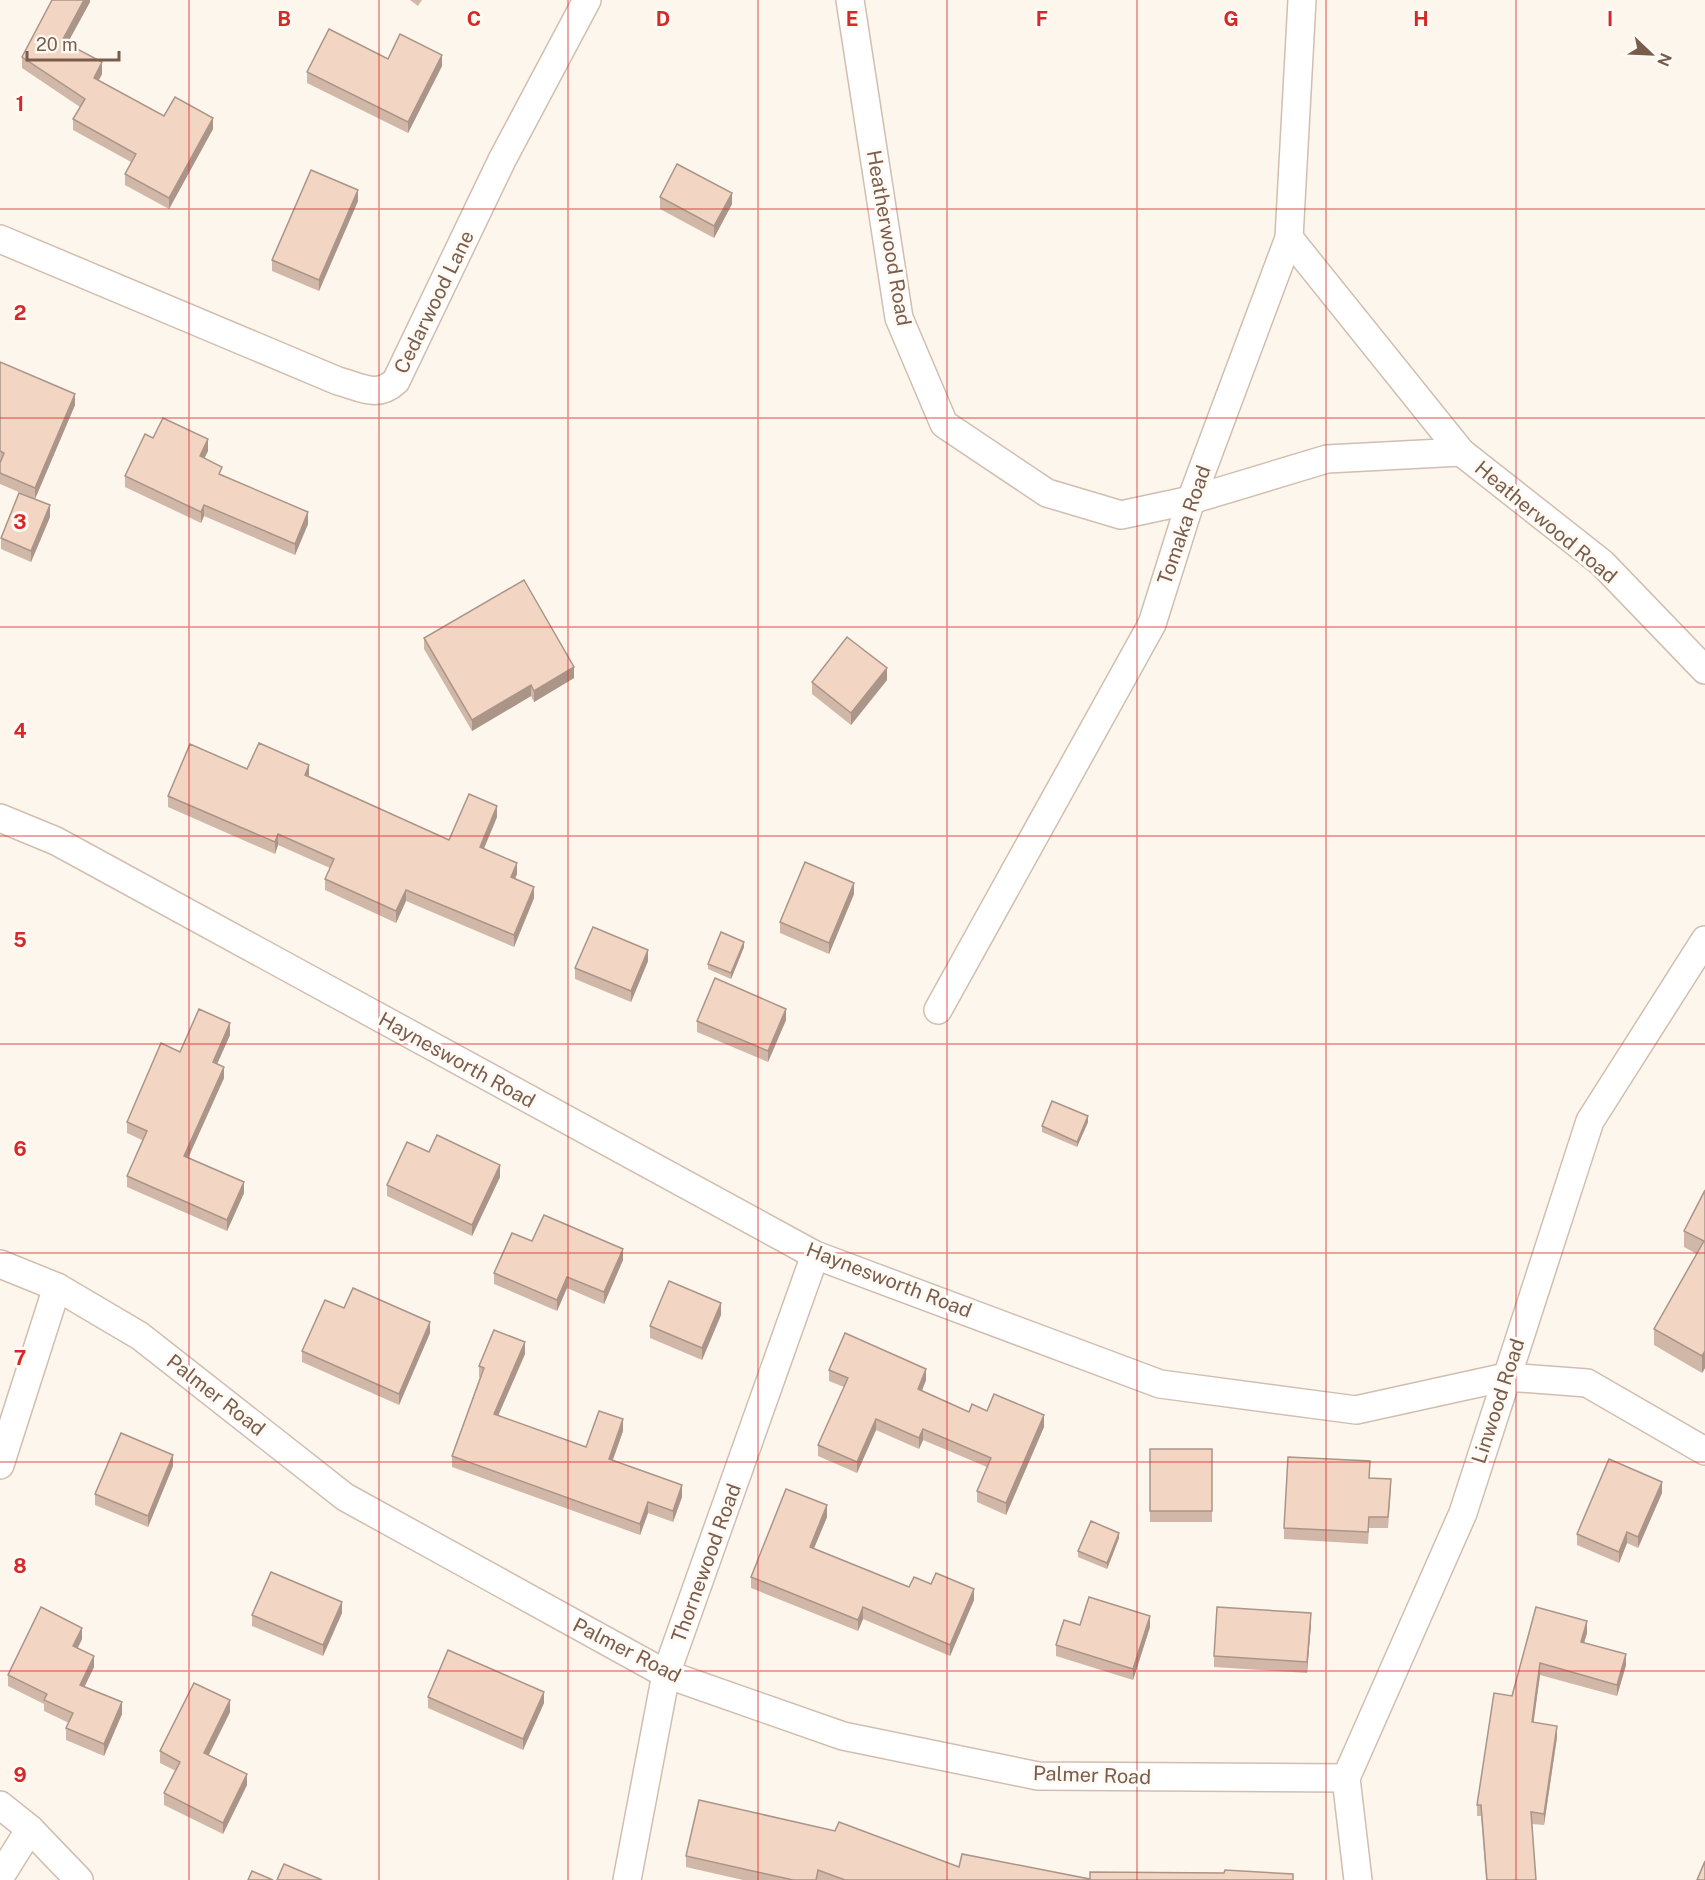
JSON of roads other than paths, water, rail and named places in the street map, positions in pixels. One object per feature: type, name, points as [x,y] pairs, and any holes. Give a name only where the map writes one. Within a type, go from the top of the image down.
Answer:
[{"type":"street","name":"Cedarwood Lane","points":[[0,239],[338,381],[375,392],[386,390],[396,381],[502,160],[587,0]]},
{"type":"street","name":"Heatherwood Road","points":[[850,0],[899,318],[944,424],[1047,493],[1121,515],[1191,500],[1328,459],[1461,452]]},
{"type":"street","name":"Tomaka Road","points":[[938,1010],[1152,624],[1191,500],[1289,238],[1302,0]]},
{"type":"street","name":"Heatherwood Road","points":[[1289,238],[1461,452],[1602,563],[1705,670]]},
{"type":"street","name":"Haynesworth Road","points":[[0,818],[66,847],[815,1255],[1160,1384],[1356,1410],[1506,1377],[1587,1383],[1705,1451]]},
{"type":"street","name":"Linwood Road","points":[[1346,1778],[1463,1513],[1590,1121],[1705,940]]},
{"type":"street","name":"Thornewood Road","points":[[627,1880],[666,1674],[815,1255]]},
{"type":"street","name":"Palmer Road","points":[[0,1264],[57,1287],[140,1336],[345,1497],[666,1674],[843,1736],[1038,1776],[1346,1778]]},
{"type":"street","points":[[0,1466],[57,1287]]},
{"type":"street","points":[[1346,1778],[1358,1880]]},
{"type":"street","points":[[0,1804],[30,1829],[79,1880]]},
{"type":"street","points":[[0,1877],[30,1829]]}]
